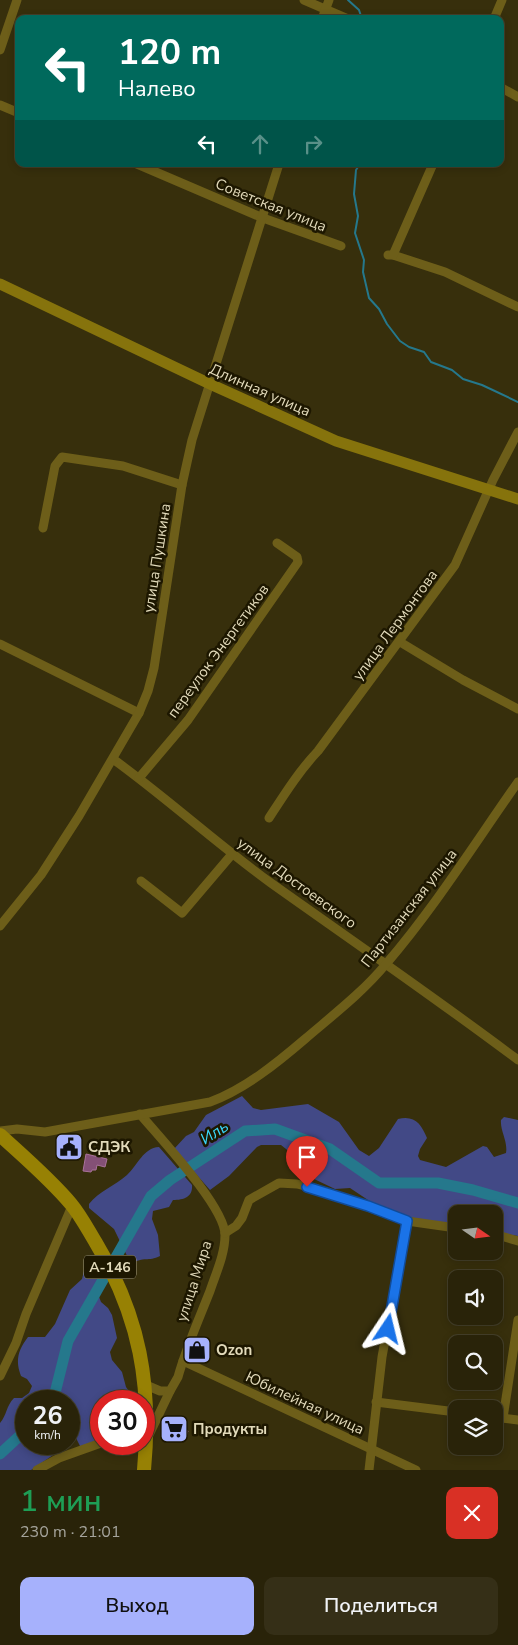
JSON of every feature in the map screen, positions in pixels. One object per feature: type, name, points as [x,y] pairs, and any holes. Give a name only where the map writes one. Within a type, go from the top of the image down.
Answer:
[{"type":"highway","name":"А-146","points":[[0,1133],[51,1182],[76,1211]]},
{"type":"highway","name":"улица Мира","points":[[76,1211],[112,1270],[132,1320],[142,1357],[146,1390]]},
{"type":"highway","name":"улица Мира","points":[[144,1470],[145,1455]]},
{"type":"main road","name":"Длинная улица","points":[[0,284],[210,384],[336,441],[518,499]]},
{"type":"street","points":[[0,50],[17,0]]},
{"type":"street","points":[[304,0],[339,15]]},
{"type":"street","points":[[323,15],[329,0]]},
{"type":"street","points":[[496,15],[502,0]]},
{"type":"street","points":[[504,89],[518,97]]},
{"type":"street","points":[[0,105],[15,112]]},
{"type":"street","name":"Советская улица","points":[[143,167],[263,218],[341,246]]},
{"type":"street","name":"улица Пушкина","points":[[0,926],[41,875],[113,759],[139,713],[148,690],[154,668],[182,485],[192,440],[278,167]]},
{"type":"street","points":[[432,167],[390,255],[445,272],[518,307]]},
{"type":"street","name":"улица Лермонтова","points":[[269,818],[302,769],[318,751],[400,642],[455,565],[518,432]]},
{"type":"street","points":[[43,528],[56,466],[62,457],[123,466],[182,485]]},
{"type":"street","name":"переулок Энергетиков","points":[[139,778],[188,720],[298,562],[297,558],[277,543]]},
{"type":"street","points":[[400,642],[518,709]]},
{"type":"street","points":[[0,644],[139,713]]},
{"type":"street","name":"улица Достоевского","points":[[113,759],[233,854],[518,1060]]},
{"type":"street","name":"Партизанская улица","points":[[0,1133],[17,1129],[46,1132],[210,1102],[226,1096],[280,1060],[337,1012],[386,965],[440,894],[518,782]]},
{"type":"street","points":[[142,881],[182,913],[233,854]]},
{"type":"street","name":"улица Мира","points":[[140,1114],[190,1174],[218,1215],[225,1234],[217,1270],[178,1377],[155,1422]]},
{"type":"street","points":[[225,1234],[236,1226],[249,1200],[279,1183],[296,1184],[317,1189],[407,1221],[448,1227]]},
{"type":"street","points":[[0,1376],[16,1343],[26,1314],[76,1211]]},
{"type":"street","points":[[369,1470],[376,1402],[407,1221]]},
{"type":"street","points":[[503,1237],[518,1241]]},
{"type":"street","points":[[502,1400],[518,1320]]},
{"type":"street","name":"Юбилейная улица","points":[[183,1361],[416,1470]]},
{"type":"street","points":[[146,1385],[160,1391],[170,1391]]},
{"type":"street","points":[[376,1402],[448,1411]]},
{"type":"street","points":[[503,1418],[518,1420]]},
{"type":"street","points":[[37,1470],[59,1458],[90,1447]]},
{"type":"shaded area","points":[[242,1096],[253,1108],[261,1110],[308,1104],[339,1122],[359,1150],[369,1156],[379,1148],[398,1119],[409,1118],[420,1125],[427,1138],[420,1149],[418,1156],[420,1160],[446,1167],[483,1146],[487,1147],[494,1157],[506,1153],[501,1120],[504,1117],[518,1120],[518,1236],[503,1234],[503,1205],[448,1205],[448,1224],[402,1216],[371,1202],[350,1188],[335,1189],[312,1178],[320,1167],[319,1163],[308,1157],[305,1167],[301,1169],[291,1153],[281,1145],[261,1145],[257,1147],[229,1176],[210,1190],[174,1149],[186,1136],[194,1132],[206,1115]]},
{"type":"shaded area","points":[[159,1147],[192,1185],[192,1189],[187,1197],[173,1200],[169,1207],[153,1211],[152,1219],[158,1235],[160,1256],[139,1260],[131,1264],[114,1229],[89,1208],[89,1204],[97,1196],[127,1175],[149,1150]]},
{"type":"shaded area","points":[[95,1261],[98,1294],[101,1302],[112,1315],[117,1338],[110,1352],[112,1360],[122,1372],[128,1390],[90,1390],[90,1444],[84,1447],[80,1446],[80,1390],[30,1390],[32,1386],[27,1379],[21,1376],[19,1371],[18,1356],[28,1337],[45,1337],[55,1324],[70,1290],[82,1279],[86,1263]]},
{"type":"shaded area","points":[[14,1398],[15,1455],[53,1455],[31,1470],[0,1470],[0,1423]]},
{"type":"building","points":[[86,1154],[107,1159],[105,1167],[97,1165],[96,1170],[91,1172],[83,1171]]},
{"type":"building","name":"Продукты","points":[[166,1420],[182,1425],[181,1428],[188,1431],[185,1440],[162,1432]]},
{"type":"waterway","points":[[348,0],[359,10],[361,15]]},
{"type":"waterway","points":[[358,167],[356,170],[354,194],[358,216],[355,233],[364,260],[363,272],[369,298],[379,309],[387,324],[400,341],[409,347],[424,352],[431,362],[452,370],[463,379],[482,385],[518,402]]},
{"type":"waterway","name":"Иль","points":[[56,1390],[68,1341],[151,1196],[170,1180],[245,1131],[275,1129],[330,1149],[379,1183],[438,1183],[473,1190],[518,1203]]},
{"type":"waterway","name":"Иль","points":[[0,1454],[15,1440]]},
{"type":"place","name":"СДЭК","points":[[69,1147]]},
{"type":"place","name":"Ozon","points":[[197,1350]]},
{"type":"place","name":"Продукты","points":[[174,1429]]},
{"type":"route","points":[[307,1187],[368,1206],[407,1221],[388,1329]]}]
